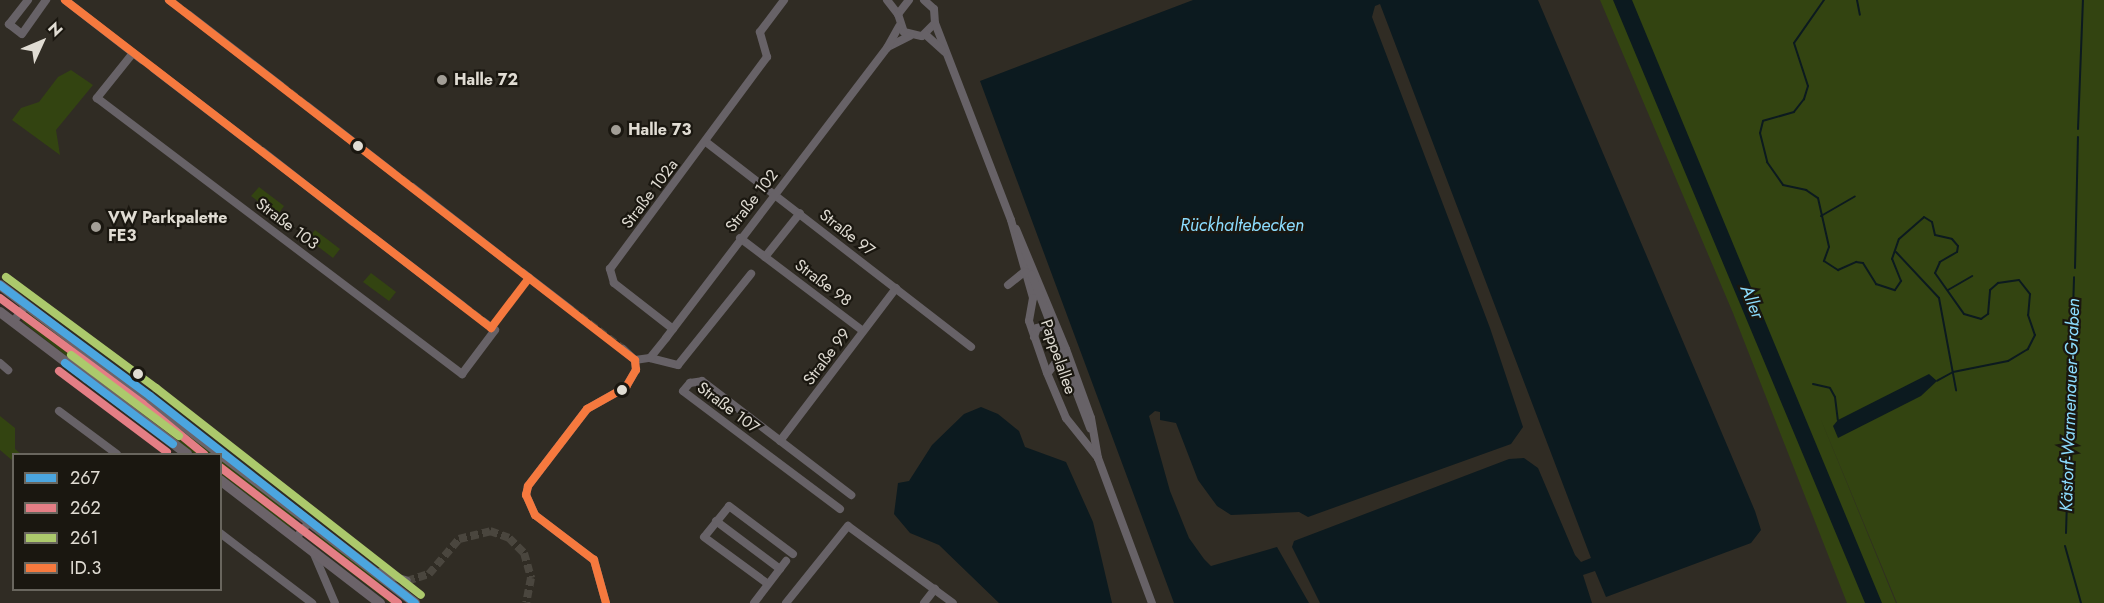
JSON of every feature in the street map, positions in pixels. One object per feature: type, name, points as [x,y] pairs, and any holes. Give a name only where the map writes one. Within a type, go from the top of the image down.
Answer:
[{"type":"street","points":[[28,0],[9,24],[22,34],[46,0]]},
{"type":"street","points":[[65,0],[142,60]]},
{"type":"street","name":"Straße 102a","points":[[673,329],[614,283],[610,269],[767,57],[760,32],[784,0]]},
{"type":"street","points":[[887,0],[898,14],[899,26],[910,36],[926,35],[947,55]]},
{"type":"street","points":[[898,14],[909,0]]},
{"type":"street","points":[[924,0],[933,3]]},
{"type":"street","name":"Pappelallee","points":[[933,3],[935,23],[1011,220],[1033,298],[1029,321],[1034,338],[1065,417],[1098,458]]},
{"type":"street","points":[[189,15],[280,85]]},
{"type":"street","points":[[926,35],[935,23]]},
{"type":"street","name":"Straße 102","points":[[650,358],[887,48],[899,26]]},
{"type":"street","name":"Straße 102","points":[[887,48],[910,36]]},
{"type":"street","name":"Straße 103","points":[[133,53],[98,98],[462,374],[490,327]]},
{"type":"street","points":[[153,68],[243,137]]},
{"type":"street","points":[[307,106],[392,172]]},
{"type":"street","name":"Straße 97","points":[[706,142],[971,347]]},
{"type":"street","points":[[261,151],[354,222]]},
{"type":"street","points":[[412,187],[502,256]]},
{"type":"street","points":[[765,257],[800,213]]},
{"type":"street","name":"Pappelallee","points":[[1011,220],[1025,246],[1091,418],[1098,458],[1152,603]]},
{"type":"street","points":[[374,237],[464,306]]},
{"type":"street","name":"Straße 98","points":[[740,238],[863,331]]},
{"type":"street","points":[[1008,285],[1024,272],[1032,275],[1094,438]]},
{"type":"street","points":[[635,360],[650,358],[673,366],[681,362],[751,274]]},
{"type":"street","points":[[526,275],[570,309]]},
{"type":"street","points":[[0,285],[219,453]]},
{"type":"street","name":"Straße 99","points":[[780,441],[896,288]]},
{"type":"street","points":[[13,322],[26,305]]},
{"type":"street","points":[[0,312],[186,453]]},
{"type":"street","points":[[1034,338],[1037,328],[1046,326],[1053,332]]},
{"type":"street","points":[[606,603],[594,560],[535,515],[526,495],[540,469],[591,405],[626,387],[636,370],[635,360],[623,349]]},
{"type":"street","points":[[86,379],[99,361]]},
{"type":"street","points":[[1047,373],[1056,362],[1066,369]]},
{"type":"street","points":[[0,363],[8,370]]},
{"type":"street","name":"Straße 107","points":[[840,509],[683,391],[690,383],[702,381],[851,495]]},
{"type":"street","points":[[1065,417],[1077,414],[1081,407]]},
{"type":"street","points":[[59,411],[116,453]]},
{"type":"street","points":[[222,455],[415,603]]},
{"type":"street","points":[[222,482],[380,603]]},
{"type":"street","points":[[768,584],[704,536],[716,520],[729,506],[793,554]]},
{"type":"street","points":[[716,520],[780,569]]},
{"type":"street","points":[[296,538],[309,522]]},
{"type":"street","points":[[786,603],[848,526],[953,603]]},
{"type":"street","points":[[222,535],[312,603]]},
{"type":"street","points":[[312,550],[335,603]]},
{"type":"street","points":[[754,603],[786,561]]},
{"type":"street","points":[[367,566],[407,581]]},
{"type":"street","points":[[924,603],[934,589]]},
{"type":"green space","points":[[1600,0],[2104,0],[2104,603],[1897,603],[1819,415],[1896,603],[1847,603],[1733,313]]},
{"type":"green space","points":[[71,70],[93,85],[56,130],[60,155],[12,120],[21,108],[39,102],[58,77]]},
{"type":"green space","points":[[259,187],[284,206],[277,216],[251,196]]},
{"type":"green space","points":[[315,230],[340,249],[333,258],[308,239]]},
{"type":"green space","points":[[371,273],[396,292],[389,301],[363,282]]},
{"type":"green space","points":[[28,313],[85,356],[87,365],[78,365],[23,322],[22,318]]},
{"type":"green space","points":[[106,373],[110,375],[214,453],[194,453],[103,384],[99,378]]},
{"type":"green space","points":[[0,416],[15,428],[15,449],[20,453],[12,453],[12,460],[0,450]]},
{"type":"green space","points":[[222,461],[295,516],[296,524],[289,527],[222,475]]},
{"type":"green space","points":[[315,533],[367,571],[401,603],[390,603],[311,542]]},
{"type":"water","name":"Rückhaltebecken","points":[[1193,0],[1538,0],[1755,511],[1761,530],[1751,543],[1606,597],[1595,571],[1583,575],[1592,603],[1320,603],[1292,547],[1294,541],[1509,459],[1524,458],[1538,468],[1575,555],[1581,562],[1591,558],[1380,4],[1375,6],[1372,17],[1490,328],[1523,427],[1511,444],[1308,517],[1299,512],[1231,515],[1217,506],[1198,480],[1176,423],[1160,420],[1160,412],[1155,411],[1149,416],[1170,491],[1189,538],[1204,559],[1211,566],[1277,547],[1309,603],[1174,603],[980,81]]},
{"type":"water","name":"Aller","points":[[1613,0],[1632,0],[1882,603],[1865,603]]},
{"type":"water","points":[[1929,374],[1937,381],[1921,396],[1838,438],[1833,426],[1838,420]]},
{"type":"water","points":[[981,407],[998,414],[1019,431],[1025,447],[1066,462],[1093,522],[1112,603],[999,603],[939,545],[910,533],[894,514],[898,483],[909,481],[932,445],[964,414]]},
{"type":"waterway","points":[[1824,0],[1794,43],[1808,86],[1804,99],[1794,112],[1763,121],[1760,133],[1767,162],[1783,185],[1806,190],[1818,198],[1829,247],[1824,261],[1838,270],[1856,262],[1863,263],[1876,284],[1895,290],[1901,281],[1892,259],[1899,239],[1924,217],[1932,222],[1935,235],[1952,239],[1958,246],[1957,252],[1940,262],[1935,273],[1964,314],[1981,319],[1988,314],[1990,290],[1998,283],[2019,280],[2030,294],[2028,315],[2035,335],[2028,349],[2008,361],[1953,372],[1937,381]]},
{"type":"waterway","points":[[1857,0],[1860,15]]},
{"type":"waterway","name":"Kästorf-Warmenauer-Graben","points":[[2078,129],[2083,0]]},
{"type":"waterway","name":"Kästorf-Warmenauer-Graben","points":[[2075,268],[2078,137]]},
{"type":"waterway","points":[[1821,216],[1855,196]]},
{"type":"waterway","points":[[1896,252],[1939,298],[1956,390]]},
{"type":"waterway","points":[[1948,290],[1972,276]]},
{"type":"waterway","name":"Kästorf-Warmenauer-Graben","points":[[2066,533],[2074,277]]},
{"type":"waterway","points":[[1813,384],[1830,388],[1835,397],[1838,420]]},
{"type":"waterway","name":"Kästorf-Warmenauer-Graben","points":[[2065,546],[2081,603]]},
{"type":"tunnel","points":[[173,3],[189,15]]},
{"type":"tunnel","points":[[280,85],[307,106]]},
{"type":"tunnel","points":[[243,137],[262,151]]},
{"type":"tunnel","points":[[392,172],[412,187]]},
{"type":"tunnel","points":[[353,222],[373,237]]},
{"type":"tunnel","points":[[502,257],[523,273]]},
{"type":"tunnel","points":[[463,306],[484,322]]},
{"type":"tunnel","points":[[570,309],[623,349]]},
{"type":"tunnel","points":[[407,581],[429,574],[459,539],[490,531],[509,538],[524,553],[531,578],[526,603]]},
{"type":"transit line","name":"ID.3","points":[[65,0],[491,328],[529,278]]},
{"type":"transit line","name":"ID.3","points":[[169,0],[635,360]]},
{"type":"transit line","name":"261","points":[[6,277],[156,388],[421,595]]},
{"type":"transit line","name":"267","points":[[0,285],[150,396],[415,603]]},
{"type":"transit line","name":"262","points":[[0,298],[143,404],[203,453]]},
{"type":"transit line","name":"261","points":[[71,355],[179,436]]},
{"type":"transit line","name":"ID.3","points":[[606,603],[594,560],[535,515],[526,495],[528,486],[587,409],[626,387],[636,370],[635,360]]},
{"type":"transit line","name":"267","points":[[65,363],[173,444]]},
{"type":"transit line","name":"262","points":[[59,371],[167,452]]},
{"type":"transit line","name":"262","points":[[222,469],[398,603]]},
{"type":"place","name":"Halle 72","points":[[442,80]]},
{"type":"place","name":"Halle 73","points":[[616,130]]},
{"type":"place","name":"VW Parkpalette FE3","points":[[96,227]]}]
